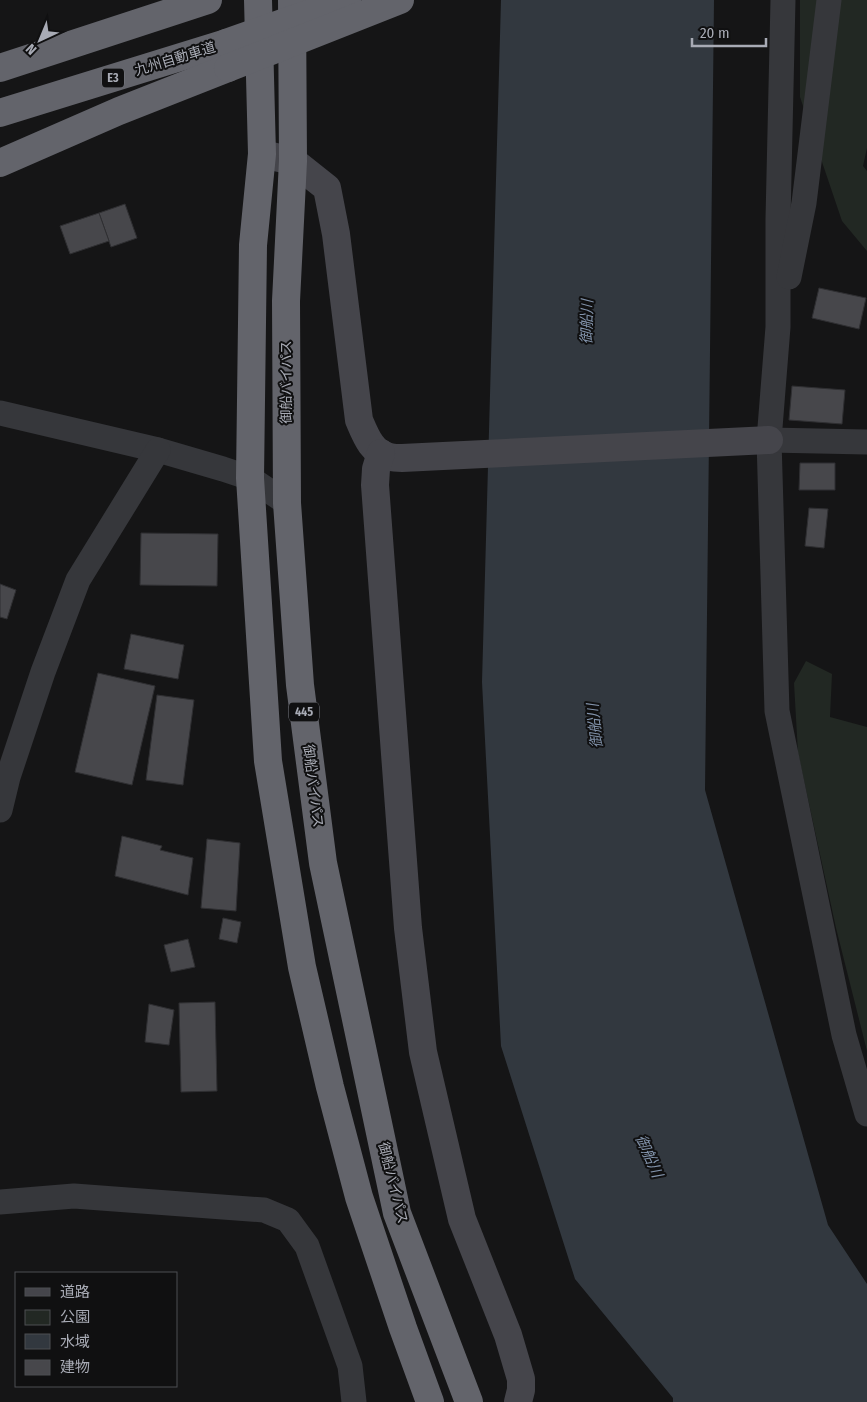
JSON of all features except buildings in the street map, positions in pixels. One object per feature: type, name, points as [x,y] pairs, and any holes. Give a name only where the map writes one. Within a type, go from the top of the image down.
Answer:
[{"type":"highway","points":[[0,68],[208,0]]},
{"type":"highway","points":[[258,0],[262,154],[253,245],[250,478],[268,761],[302,967],[330,1088],[359,1197],[430,1402]]},
{"type":"highway","name":"御船バイパス","points":[[292,0],[292,161],[286,301],[287,503],[300,685],[323,863],[398,1212],[469,1402]]},
{"type":"highway","name":"九州自動車道","points":[[0,113],[227,56],[347,0]]},
{"type":"highway","points":[[0,163],[118,111],[227,56],[400,0]]},
{"type":"street","points":[[783,0],[778,209],[778,327],[769,440],[777,711],[844,1035],[867,1114]]},
{"type":"street","points":[[778,327],[804,203],[830,0]]},
{"type":"street","points":[[262,154],[292,161],[327,188],[336,234],[359,420],[366,436],[376,450],[392,455],[769,440],[867,442]]},
{"type":"street","points":[[0,413],[158,450],[250,478],[287,503]]},
{"type":"street","points":[[0,810],[8,777],[43,672],[78,580],[158,450]]},
{"type":"street","points":[[392,455],[376,469],[375,485],[407,918],[423,1052],[462,1220],[508,1335],[521,1379],[518,1402]]},
{"type":"street","points":[[0,1202],[74,1196],[264,1210],[288,1220],[307,1246],[344,1348],[350,1366],[354,1402]]},
{"type":"green space","points":[[800,0],[867,0],[867,148],[863,166],[867,171],[867,251],[842,221],[800,97]]},
{"type":"green space","points":[[806,661],[832,674],[830,717],[867,727],[867,1051],[836,928],[798,753],[794,683]]},
{"type":"water","name":"御船川","points":[[501,0],[714,0],[705,790],[828,1225],[867,1284],[867,1402],[673,1402],[673,1398],[575,1279],[501,1046],[482,682]]}]
